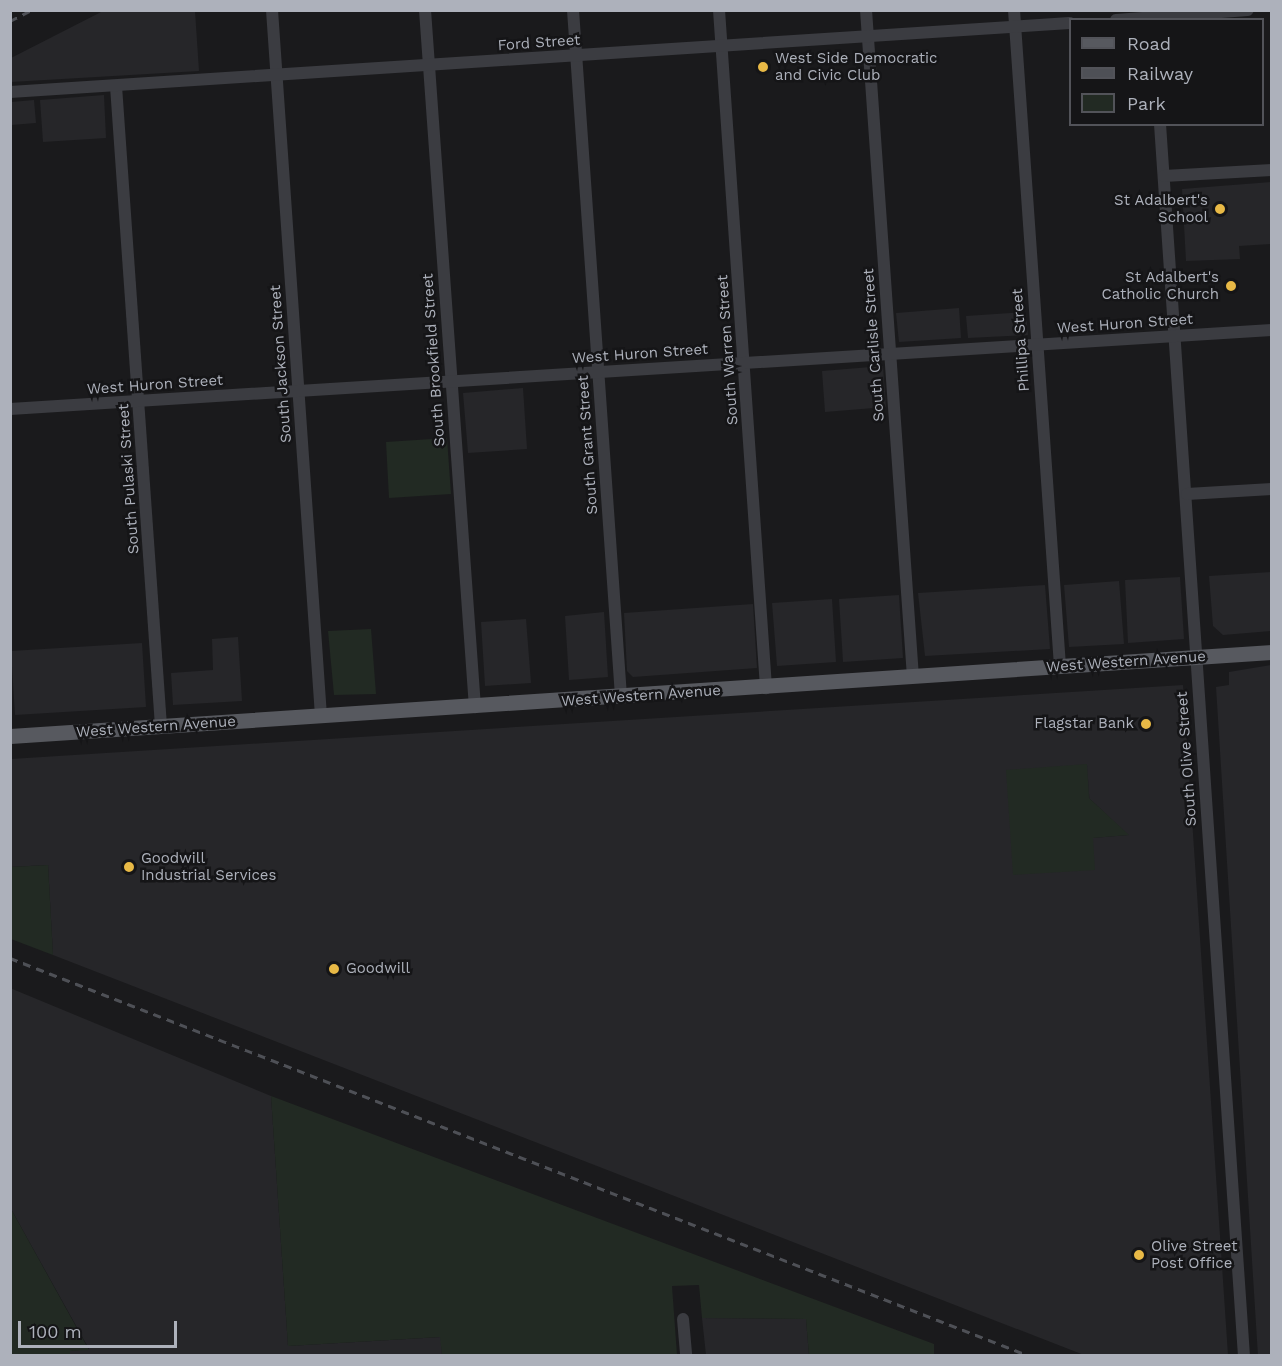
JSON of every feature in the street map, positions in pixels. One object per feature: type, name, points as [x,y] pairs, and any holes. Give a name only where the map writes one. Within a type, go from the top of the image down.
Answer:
[{"type":"main road","name":"West Western Avenue","points":[[10,736],[766,688],[1272,652]]},
{"type":"street","name":"South Jackson Street","points":[[272,10],[321,716]]},
{"type":"street","name":"South Brookfield Street","points":[[425,10],[475,706]]},
{"type":"street","name":"South Grant Street","points":[[573,10],[621,697]]},
{"type":"street","name":"South Warren Street","points":[[719,10],[766,688]]},
{"type":"street","name":"South Carlisle Street","points":[[866,10],[913,677]]},
{"type":"street","name":"Phillipa Street","points":[[1014,10],[1060,667]]},
{"type":"street","points":[[1134,18],[1248,10]]},
{"type":"street","name":"Ford Street","points":[[10,92],[1069,23]]},
{"type":"street","name":"South Pulaski Street","points":[[116,86],[161,727]]},
{"type":"street","name":"South Olive Street","points":[[1160,126],[1244,1356]]},
{"type":"street","points":[[1164,176],[1272,170]]},
{"type":"street","name":"West Huron Street","points":[[10,409],[1272,330]]},
{"type":"street","points":[[1187,494],[1272,489]]},
{"type":"street","points":[[683,1318],[686,1356]]},
{"type":"shaded area","points":[[105,10],[195,11],[199,71],[11,82],[11,58]]},
{"type":"shaded area","points":[[104,95],[106,138],[43,142],[40,100]]},
{"type":"shaded area","points":[[34,100],[36,123],[11,125],[11,102]]},
{"type":"shaded area","points":[[1271,182],[1271,244],[1239,246],[1240,259],[1186,261],[1182,189]]},
{"type":"shaded area","points":[[959,308],[961,338],[899,342],[896,313]]},
{"type":"shaded area","points":[[1026,312],[1028,335],[968,338],[966,316]]},
{"type":"shaded area","points":[[883,366],[886,407],[825,412],[822,371]]},
{"type":"shaded area","points":[[523,388],[527,449],[468,453],[463,393]]},
{"type":"shaded area","points":[[1271,572],[1271,631],[1223,635],[1213,626],[1209,576]]},
{"type":"shaded area","points":[[1180,577],[1184,639],[1128,643],[1125,580]]},
{"type":"shaded area","points":[[1119,581],[1124,644],[1069,647],[1064,585]]},
{"type":"shaded area","points":[[1045,585],[1050,649],[925,656],[918,593]]},
{"type":"shaded area","points":[[899,595],[903,658],[843,662],[839,599]]},
{"type":"shaded area","points":[[832,599],[836,662],[777,666],[772,603]]},
{"type":"shaded area","points":[[753,604],[757,668],[633,677],[627,671],[624,613]]},
{"type":"shaded area","points":[[604,612],[608,677],[569,680],[565,616]]},
{"type":"shaded area","points":[[526,619],[531,683],[485,686],[481,622]]},
{"type":"shaded area","points":[[238,637],[242,701],[173,705],[171,673],[213,670],[212,639]]},
{"type":"shaded area","points":[[142,643],[146,707],[15,715],[11,651]]},
{"type":"shaded area","points":[[1271,665],[1272,1355],[1258,1356],[1216,687],[1229,685],[1229,672]]},
{"type":"shaded area","points":[[1183,685],[1228,1355],[1084,1355],[53,955],[48,865],[11,867],[11,759]],"holes":[[[1089,798],[1128,835],[1092,838]]]},
{"type":"shaded area","points":[[10,988],[271,1096],[288,1346],[441,1337],[442,1355],[70,1355],[70,1351],[89,1349],[11,1209]]},
{"type":"shaded area","points":[[702,1318],[806,1319],[809,1355],[706,1355]]},
{"type":"green space","points":[[447,438],[451,494],[389,498],[386,442]]},
{"type":"green space","points":[[371,629],[376,694],[334,695],[328,631]]},
{"type":"green space","points":[[1087,764],[1089,798],[1129,835],[1093,838],[1095,870],[1013,875],[1006,770]]},
{"type":"green space","points":[[48,865],[53,955],[11,939],[11,867]]},
{"type":"green space","points":[[271,1096],[934,1344],[934,1355],[809,1355],[806,1319],[702,1318],[699,1285],[672,1286],[677,1355],[442,1355],[440,1337],[288,1346]]},
{"type":"green space","points":[[10,1209],[89,1350],[70,1351],[70,1355],[11,1355]]},
{"type":"railway","points":[[10,21],[32,10]]},
{"type":"railway","points":[[10,958],[1030,1356]]},
{"type":"place","name":"West Side Democratic and Civic Club","points":[[763,67]]},
{"type":"place","name":"St Adalbert's School","points":[[1220,209]]},
{"type":"place","name":"St Adalbert's Catholic Church","points":[[1231,286]]},
{"type":"place","name":"Flagstar Bank","points":[[1146,724]]},
{"type":"place","name":"Goodwill Industrial Services","points":[[129,867]]},
{"type":"place","name":"Goodwill","points":[[334,969]]},
{"type":"place","name":"Olive Street Post Office","points":[[1139,1255]]}]
